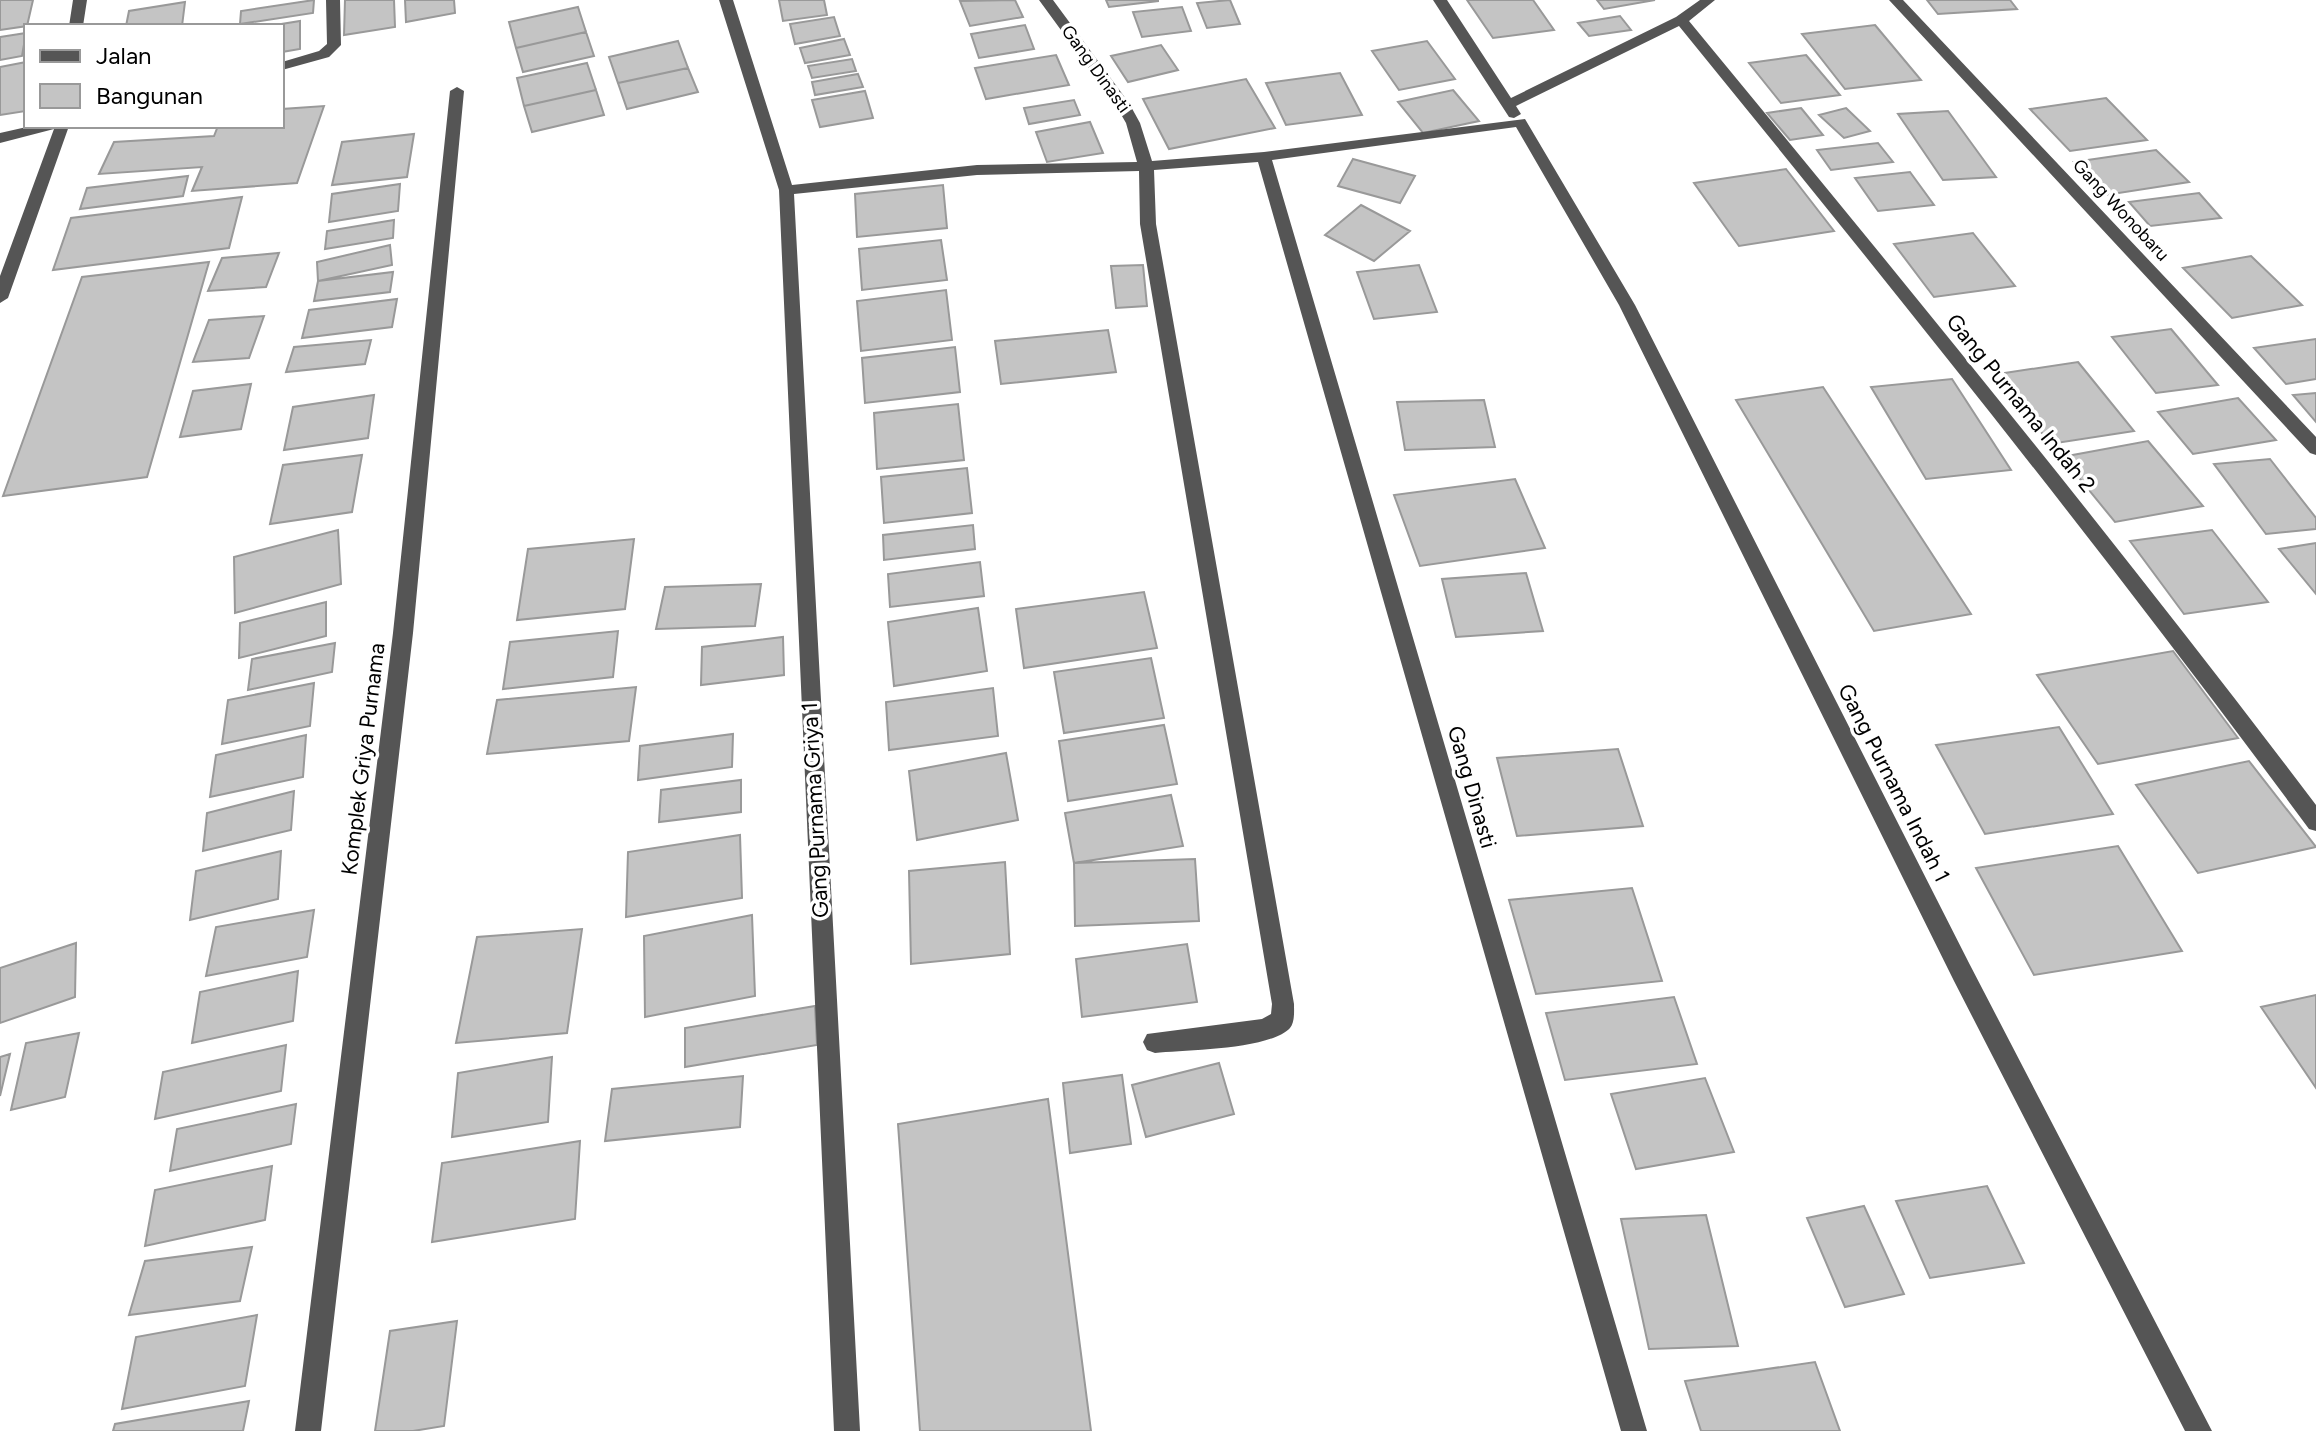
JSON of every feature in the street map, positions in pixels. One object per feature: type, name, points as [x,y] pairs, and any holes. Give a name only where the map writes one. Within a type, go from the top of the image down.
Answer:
[{"type":"street","points":[[76,24],[80,0]]},
{"type":"street","points":[[284,65],[324,54],[334,45],[333,0]]},
{"type":"street","name":"Gang Purnama Griya 1","points":[[726,0],[786,190],[847,1431]]},
{"type":"street","name":"Gang Dinasti","points":[[1046,0],[1122,103],[1133,123],[1146,166],[1148,224],[1283,1004],[1282,1020],[1265,1030],[1155,1042]]},
{"type":"street","points":[[786,190],[977,170],[1146,166],[1264,157],[1520,122],[1440,0]]},
{"type":"street","points":[[1508,105],[1681,20],[1708,0]]},
{"type":"street","name":"Gang Wonobaru","points":[[1896,0],[2316,448]]},
{"type":"street","name":"Gang Purnama Indah 2","points":[[1681,20],[1956,355],[2201,664],[2316,822]]},
{"type":"street","name":"Komplek Griya Purnama","points":[[308,1431],[403,633],[457,91]]},
{"type":"street","name":"Gang Purnama Indah 1","points":[[1520,122],[1544,158],[1627,305],[1962,973],[2199,1431]]},
{"type":"street","points":[[0,138],[41,128]]},
{"type":"street","points":[[0,298],[61,128]]},
{"type":"street","name":"Gang Dinasti","points":[[1264,157],[1634,1431]]},
{"type":"building","points":[[0,0],[33,0],[27,24],[0,30]]},
{"type":"building","points":[[314,0],[313,13],[240,24],[241,11]]},
{"type":"building","points":[[345,0],[394,0],[395,27],[344,35]]},
{"type":"building","points":[[405,0],[454,0],[455,13],[406,22]]},
{"type":"building","points":[[779,0],[824,0],[827,15],[783,21]]},
{"type":"building","points":[[1015,0],[1023,17],[970,26],[960,1]]},
{"type":"building","points":[[1106,0],[1158,0],[1158,1],[1109,7]]},
{"type":"building","points":[[1230,0],[1240,24],[1207,28],[1197,3]]},
{"type":"building","points":[[1467,0],[1533,0],[1554,30],[1493,38]]},
{"type":"building","points":[[1597,0],[1655,0],[1604,9]]},
{"type":"building","points":[[1927,0],[2010,0],[2017,9],[1938,14]]},
{"type":"building","points":[[185,2],[182,24],[126,24],[129,11]]},
{"type":"building","points":[[578,7],[586,32],[516,48],[509,22]]},
{"type":"building","points":[[1182,7],[1191,31],[1142,37],[1133,12]]},
{"type":"building","points":[[1620,16],[1631,30],[1589,36],[1578,23]]},
{"type":"building","points":[[834,17],[840,36],[795,44],[790,24]]},
{"type":"building","points":[[300,21],[300,49],[284,52],[284,24],[281,24]]},
{"type":"building","points":[[1025,25],[1034,49],[979,58],[971,34]]},
{"type":"building","points":[[1875,25],[1921,80],[1845,89],[1802,34]]},
{"type":"building","points":[[586,32],[594,56],[523,72],[516,48]]},
{"type":"building","points":[[24,33],[22,56],[0,60],[0,37]]},
{"type":"building","points":[[844,39],[850,55],[805,63],[800,48]]},
{"type":"building","points":[[678,41],[688,68],[618,83],[609,57]]},
{"type":"building","points":[[1427,41],[1455,79],[1399,90],[1372,51]]},
{"type":"building","points":[[1161,45],[1178,70],[1128,82],[1111,56]]},
{"type":"building","points":[[1056,55],[1069,85],[986,99],[975,68]]},
{"type":"building","points":[[1806,55],[1840,95],[1781,103],[1749,63]]},
{"type":"building","points":[[852,59],[856,71],[812,78],[808,66]]},
{"type":"building","points":[[24,62],[24,111],[0,115],[0,67]]},
{"type":"building","points":[[587,63],[596,90],[524,106],[517,78]]},
{"type":"building","points":[[688,68],[698,92],[627,109],[618,83]]},
{"type":"building","points":[[1340,73],[1362,115],[1286,125],[1266,83]]},
{"type":"building","points":[[858,74],[863,87],[815,95],[812,82]]},
{"type":"building","points":[[1246,79],[1275,128],[1169,149],[1143,99]]},
{"type":"building","points":[[596,90],[604,115],[532,132],[524,106]]},
{"type":"building","points":[[1453,90],[1479,121],[1423,133],[1398,102]]},
{"type":"building","points":[[865,91],[873,118],[820,127],[812,100]]},
{"type":"building","points":[[2106,98],[2147,140],[2070,151],[2030,109]]},
{"type":"building","points":[[1074,100],[1080,115],[1029,124],[1024,108]]},
{"type":"building","points":[[324,106],[297,183],[192,191],[202,167],[99,174],[114,142],[214,136],[217,128],[284,128],[284,109]]},
{"type":"building","points":[[1801,108],[1823,135],[1790,140],[1767,113]]},
{"type":"building","points":[[1846,108],[1870,131],[1844,138],[1819,115]]},
{"type":"building","points":[[1948,111],[1996,177],[1943,180],[1898,114]]},
{"type":"building","points":[[1090,122],[1103,153],[1047,162],[1036,132]]},
{"type":"building","points":[[414,134],[407,177],[332,185],[342,142]]},
{"type":"building","points":[[1878,143],[1893,162],[1831,170],[1817,150]]},
{"type":"building","points":[[2156,150],[2189,182],[2106,195],[2074,162]]},
{"type":"building","points":[[1353,159],[1415,176],[1400,203],[1338,186]]},
{"type":"building","points":[[1786,169],[1834,231],[1739,246],[1694,183]]},
{"type":"building","points":[[1910,172],[1934,205],[1878,211],[1855,178]]},
{"type":"building","points":[[188,176],[183,196],[80,209],[87,188]]},
{"type":"building","points":[[400,184],[398,211],[329,222],[332,194]]},
{"type":"building","points":[[943,185],[947,228],[857,237],[855,194]]},
{"type":"building","points":[[2199,193],[2221,218],[2150,226],[2129,202]]},
{"type":"building","points":[[242,197],[229,248],[53,270],[71,218]]},
{"type":"building","points":[[1361,205],[1410,231],[1374,261],[1325,235]]},
{"type":"building","points":[[394,220],[393,238],[325,249],[327,231]]},
{"type":"building","points":[[1973,233],[2015,286],[1934,297],[1894,244]]},
{"type":"building","points":[[941,240],[947,280],[862,290],[859,249]]},
{"type":"building","points":[[390,245],[392,265],[318,281],[317,262]]},
{"type":"building","points":[[279,253],[266,287],[208,291],[222,258]]},
{"type":"building","points":[[2251,256],[2302,305],[2232,318],[2183,268]]},
{"type":"building","points":[[209,262],[147,477],[3,496],[82,277]]},
{"type":"building","points":[[1143,265],[1147,306],[1116,308],[1111,266]]},
{"type":"building","points":[[1419,265],[1437,312],[1374,319],[1357,272]]},
{"type":"building","points":[[393,272],[390,292],[314,301],[318,281]]},
{"type":"building","points":[[946,290],[952,340],[861,351],[857,301]]},
{"type":"building","points":[[397,299],[392,327],[302,338],[309,310]]},
{"type":"building","points":[[264,316],[249,358],[193,362],[209,320]]},
{"type":"building","points":[[2171,329],[2218,385],[2156,393],[2112,337]]},
{"type":"building","points":[[1108,330],[1116,372],[1001,384],[995,341]]},
{"type":"building","points":[[2316,339],[2316,379],[2286,384],[2254,348]]},
{"type":"building","points":[[371,340],[365,364],[286,372],[294,347]]},
{"type":"building","points":[[955,347],[960,392],[865,403],[862,358]]},
{"type":"building","points":[[2078,362],[2134,431],[2050,444],[1998,374]]},
{"type":"building","points":[[1952,379],[2011,470],[1926,479],[1871,387]]},
{"type":"building","points":[[251,384],[241,429],[180,437],[193,391]]},
{"type":"building","points":[[1823,387],[1971,614],[1874,631],[1736,400]]},
{"type":"building","points":[[2316,393],[2316,422],[2293,395]]},
{"type":"building","points":[[374,395],[368,438],[284,450],[293,407]]},
{"type":"building","points":[[2238,398],[2276,440],[2193,454],[2158,412]]},
{"type":"building","points":[[1484,400],[1495,447],[1405,450],[1397,402]]},
{"type":"building","points":[[958,404],[964,460],[877,469],[874,413]]},
{"type":"building","points":[[2148,441],[2203,506],[2115,522],[2062,457]]},
{"type":"building","points":[[362,455],[352,512],[270,524],[283,465]]},
{"type":"building","points":[[2270,459],[2316,518],[2316,529],[2266,534],[2214,464]]},
{"type":"building","points":[[967,468],[972,513],[884,523],[881,477]]},
{"type":"building","points":[[1515,479],[1545,548],[1420,566],[1394,495]]},
{"type":"building","points":[[973,525],[975,549],[884,560],[883,535]]},
{"type":"building","points":[[338,530],[341,584],[235,613],[234,557]]},
{"type":"building","points":[[2212,530],[2268,602],[2184,614],[2130,541]]},
{"type":"building","points":[[634,539],[625,609],[517,620],[528,549]]},
{"type":"building","points":[[2316,543],[2316,594],[2279,549]]},
{"type":"building","points":[[980,562],[984,596],[890,607],[888,574]]},
{"type":"building","points":[[1526,573],[1543,631],[1456,637],[1442,579]]},
{"type":"building","points":[[761,584],[755,626],[656,629],[665,587]]},
{"type":"building","points":[[1144,592],[1157,648],[1024,668],[1016,609]]},
{"type":"building","points":[[326,602],[326,636],[239,658],[240,623]]},
{"type":"building","points":[[978,608],[987,671],[894,686],[888,622]]},
{"type":"building","points":[[618,631],[613,677],[503,689],[510,642]]},
{"type":"building","points":[[783,637],[784,675],[701,685],[702,647]]},
{"type":"building","points":[[335,643],[332,672],[248,690],[252,659]]},
{"type":"building","points":[[2173,651],[2238,738],[2098,764],[2037,675]]},
{"type":"building","points":[[1151,658],[1164,718],[1064,733],[1054,672]]},
{"type":"building","points":[[314,683],[310,726],[222,744],[228,700]]},
{"type":"building","points":[[636,687],[629,741],[487,754],[497,700]]},
{"type":"building","points":[[993,688],[998,736],[889,750],[886,702]]},
{"type":"building","points":[[1164,725],[1177,784],[1068,801],[1059,741]]},
{"type":"building","points":[[2059,727],[2113,814],[1985,834],[1936,745]]},
{"type":"building","points":[[733,734],[732,767],[638,780],[640,746]]},
{"type":"building","points":[[306,735],[303,777],[210,797],[216,755]]},
{"type":"building","points":[[1618,749],[1643,826],[1517,836],[1497,758]]},
{"type":"building","points":[[1006,753],[1018,820],[917,840],[909,771]]},
{"type":"building","points":[[2249,761],[2316,847],[2198,873],[2136,785]]},
{"type":"building","points":[[741,780],[741,812],[659,822],[661,790]]},
{"type":"building","points":[[294,791],[291,830],[203,851],[207,813]]},
{"type":"building","points":[[1171,795],[1183,846],[1074,863],[1065,813]]},
{"type":"building","points":[[740,835],[742,898],[626,917],[628,852]]},
{"type":"building","points":[[2118,846],[2182,951],[2034,975],[1976,868]]},
{"type":"building","points":[[281,851],[278,899],[190,920],[196,871]]},
{"type":"building","points":[[1195,859],[1199,921],[1075,926],[1074,863]]},
{"type":"building","points":[[1005,862],[1010,954],[911,964],[909,871]]},
{"type":"building","points":[[1632,888],[1662,981],[1536,994],[1509,900]]},
{"type":"building","points":[[314,910],[307,957],[206,976],[216,927]]},
{"type":"building","points":[[752,915],[755,996],[645,1017],[644,936]]},
{"type":"building","points":[[582,929],[567,1033],[456,1043],[477,937]]},
{"type":"building","points":[[76,943],[75,997],[0,1023],[0,968]]},
{"type":"building","points":[[1187,944],[1197,1002],[1082,1017],[1076,959]]},
{"type":"building","points":[[298,971],[293,1021],[192,1043],[200,992]]},
{"type":"building","points":[[2316,995],[2316,1088],[2261,1007]]},
{"type":"building","points":[[1674,997],[1697,1064],[1565,1080],[1546,1013]]},
{"type":"building","points":[[815,1006],[817,1045],[685,1067],[685,1028]]},
{"type":"building","points":[[79,1033],[65,1097],[11,1110],[26,1043]]},
{"type":"building","points":[[286,1045],[281,1091],[155,1119],[163,1072]]},
{"type":"building","points":[[10,1054],[0,1096],[0,1057]]},
{"type":"building","points":[[552,1057],[548,1122],[452,1137],[458,1073]]},
{"type":"building","points":[[1219,1063],[1234,1114],[1146,1137],[1132,1085]]},
{"type":"building","points":[[1122,1075],[1131,1144],[1070,1153],[1063,1083]]},
{"type":"building","points":[[743,1076],[740,1127],[605,1141],[612,1089]]},
{"type":"building","points":[[1705,1078],[1734,1152],[1636,1169],[1611,1094]]},
{"type":"building","points":[[1048,1099],[1091,1431],[920,1431],[898,1124]]},
{"type":"building","points":[[296,1104],[291,1144],[170,1171],[177,1129]]},
{"type":"building","points":[[580,1141],[575,1219],[432,1242],[442,1163]]},
{"type":"building","points":[[272,1166],[265,1220],[145,1246],[155,1190]]},
{"type":"building","points":[[1987,1186],[2024,1263],[1930,1278],[1896,1201]]},
{"type":"building","points":[[1864,1206],[1904,1294],[1845,1307],[1807,1218]]},
{"type":"building","points":[[1706,1215],[1738,1346],[1649,1349],[1621,1219]]},
{"type":"building","points":[[252,1247],[240,1301],[129,1315],[145,1261]]},
{"type":"building","points":[[257,1315],[245,1386],[122,1409],[136,1337]]},
{"type":"building","points":[[457,1321],[444,1426],[413,1431],[375,1431],[390,1331]]},
{"type":"building","points":[[1815,1362],[1840,1431],[1701,1431],[1685,1381]]},
{"type":"building","points":[[249,1401],[243,1431],[113,1431],[115,1424]]}]
